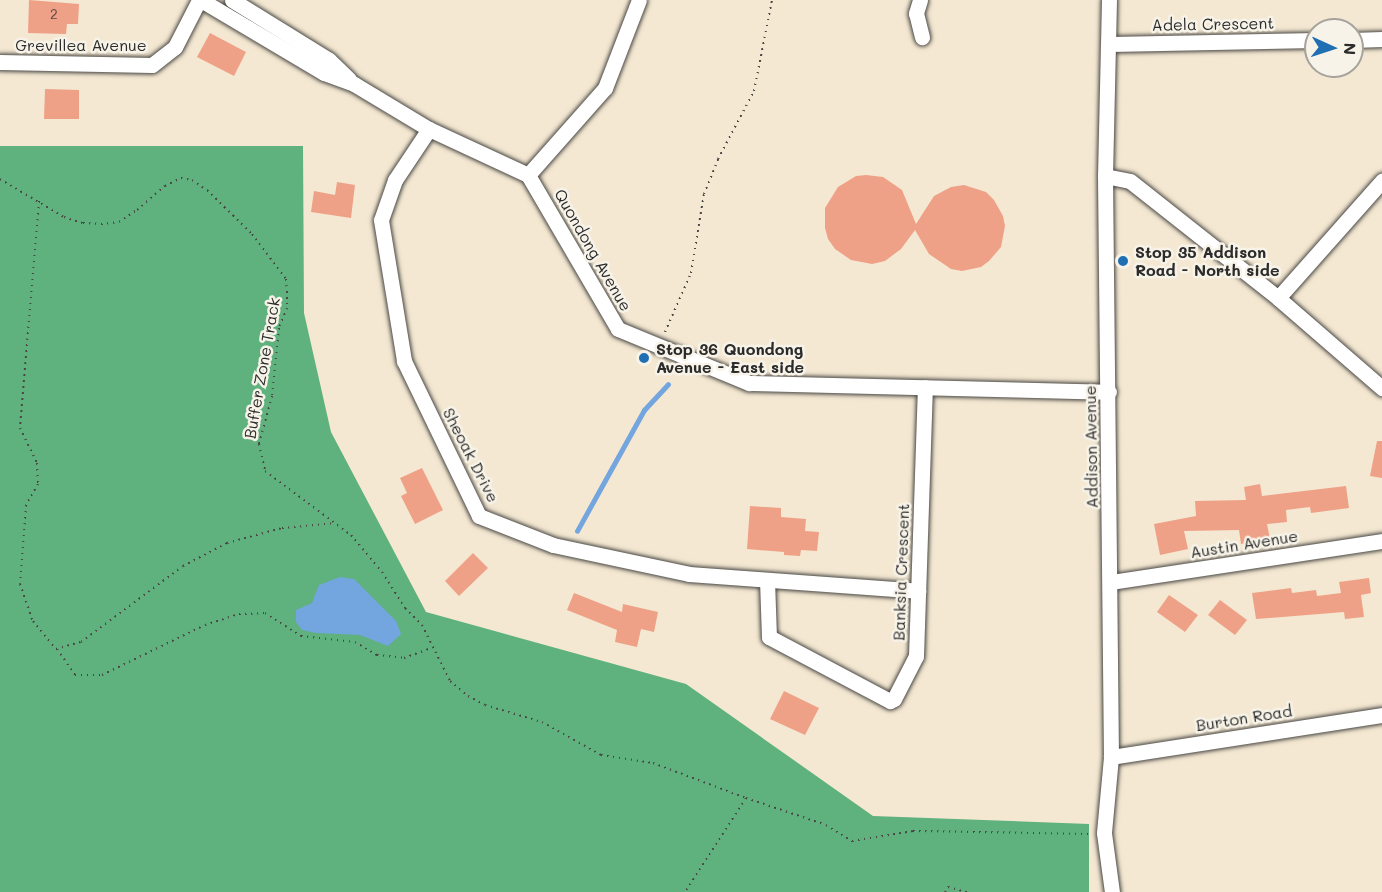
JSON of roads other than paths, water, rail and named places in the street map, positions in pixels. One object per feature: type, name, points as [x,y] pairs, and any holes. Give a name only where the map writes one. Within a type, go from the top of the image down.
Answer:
[{"type":"street","name":"Grevillea Avenue","points":[[0,62],[152,65],[175,47],[200,0]]},
{"type":"street","points":[[200,0],[324,73],[354,84],[429,129],[528,175],[605,88],[638,1]]},
{"type":"street","points":[[232,0],[329,60],[354,84]]},
{"type":"street","points":[[920,0],[916,13],[922,37]]},
{"type":"street","name":"Addison Avenue","points":[[1109,0],[1110,44],[1105,176],[1111,582],[1111,757],[1104,833],[1112,892]]},
{"type":"street","points":[[1364,40],[1382,39]]},
{"type":"street","name":"Adela Crescent","points":[[1110,44],[1304,40]]},
{"type":"street","name":"Sheoak Drive","points":[[429,129],[394,180],[381,220],[404,361],[479,516],[553,545],[689,574],[918,591]]},
{"type":"street","name":"Quondong Avenue","points":[[528,175],[618,329],[749,383],[1109,392]]},
{"type":"street","points":[[1105,176],[1130,181],[1278,298],[1382,388]]},
{"type":"street","points":[[1278,298],[1382,181]]},
{"type":"street","name":"Banksia Crescent","points":[[767,580],[769,637],[890,701],[894,699],[916,656],[925,387]]},
{"type":"street","name":"Austin Avenue","points":[[1111,582],[1382,541]]},
{"type":"street","name":"Burton Road","points":[[1111,757],[1382,715]]},
{"type":"water","points":[[340,577],[354,579],[396,621],[401,634],[388,646],[360,635],[302,630],[296,622],[296,610],[312,603],[319,585]]},
{"type":"waterway","points":[[577,531],[644,410],[668,384]]},
{"type":"place","name":"Stop 35 Addison Road - North side","points":[[1123,261]]},
{"type":"place","name":"Stop 36 Quondong Avenue - East side","points":[[644,358]]}]
